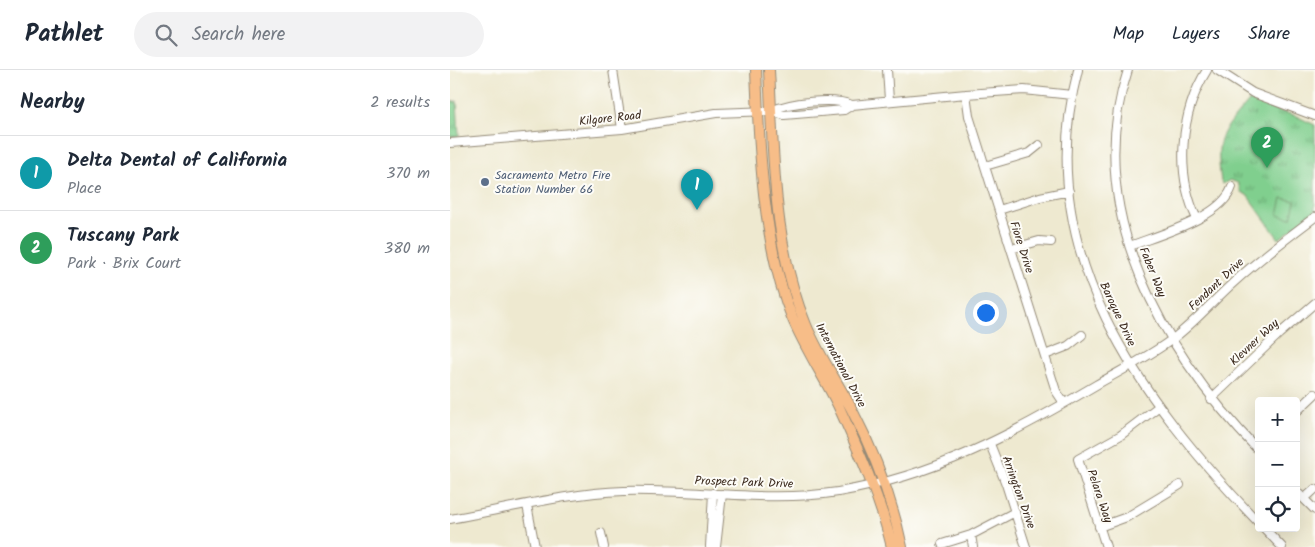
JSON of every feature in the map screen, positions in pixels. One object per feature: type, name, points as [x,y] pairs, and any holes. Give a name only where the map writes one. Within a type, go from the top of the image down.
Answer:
[{"type":"main road","name":"International Drive","points":[[756,70],[760,165],[775,254],[786,295],[792,316],[837,404],[872,485],[881,507],[892,547]]},
{"type":"main road","name":"International Drive","points":[[769,70],[778,220],[786,263],[813,341],[856,418],[884,482],[902,547]]},
{"type":"main road","points":[[775,254],[788,289],[797,299]]},
{"type":"main road","points":[[786,295],[794,306],[805,333],[813,341]]},
{"type":"street","points":[[613,70],[622,129]]},
{"type":"street","points":[[887,70],[889,100]]},
{"type":"street","name":"Baroque Drive","points":[[1078,70],[1072,95],[1066,147],[1068,191],[1078,239],[1092,286],[1107,322],[1130,365],[1158,406],[1213,474],[1255,519]]},
{"type":"street","name":"Faber Way","points":[[1128,70],[1118,103],[1113,159],[1117,203],[1130,246],[1148,291],[1172,340],[1211,399],[1255,447]]},
{"type":"street","points":[[1197,219],[1190,202],[1185,175],[1184,136],[1192,99],[1207,70]]},
{"type":"street","points":[[1217,70],[1253,93],[1315,116]]},
{"type":"street","name":"Kilgore Road","points":[[450,143],[622,129],[716,113],[771,111],[784,115],[801,114],[844,110],[852,105],[889,100],[1024,90],[1072,95]]},
{"type":"street","name":"Fiore Drive","points":[[966,94],[969,116],[1011,249],[1059,397],[1064,404]]},
{"type":"street","points":[[985,166],[1029,153],[1039,145]]},
{"type":"street","points":[[1130,246],[1197,219],[1217,206],[1230,194],[1232,187]]},
{"type":"street","points":[[999,210],[1040,197],[1068,191]]},
{"type":"street","name":"Fendant Drive","points":[[1130,365],[1172,340],[1249,268],[1315,217]]},
{"type":"street","points":[[1011,249],[1039,241],[1051,242]]},
{"type":"street","name":"Klevner Way","points":[[1211,399],[1279,334],[1315,303]]},
{"type":"street","points":[[1045,354],[1068,346],[1082,335]]},
{"type":"street","name":"Prospect Park Drive","points":[[450,519],[567,496],[620,491],[686,491],[787,496],[836,492],[872,485],[941,465],[990,444],[1064,404],[1130,365]]},
{"type":"street","points":[[1300,408],[1315,394]]},
{"type":"street","name":"Pelara Way","points":[[1106,547],[1078,465],[1079,456],[1110,442],[1158,406]]},
{"type":"street","name":"Arrington Drive","points":[[990,444],[1026,547]]},
{"type":"street","points":[[1099,527],[1127,516],[1180,485]]},
{"type":"street","points":[[1304,499],[1315,489]]},
{"type":"street","points":[[710,547],[713,493]]},
{"type":"street","points":[[716,547],[722,494]]},
{"type":"street","points":[[1300,495],[1315,510]]},
{"type":"street","points":[[527,505],[535,547]]},
{"type":"street","points":[[942,544],[971,535],[1015,512]]},
{"type":"street","points":[[1268,532],[1282,547]]},
{"type":"street","points":[[601,533],[604,547]]},
{"type":"street","points":[[971,535],[973,547]]},
{"type":"green space","points":[[457,101],[459,136],[450,137],[450,102]]},
{"type":"green space","points":[[1249,101],[1296,116],[1315,125],[1315,212],[1279,239],[1247,195],[1241,192],[1238,183],[1230,180],[1223,184],[1221,182],[1219,155],[1222,137],[1226,129]]},
{"type":"green space","points":[[1282,198],[1295,201],[1291,218],[1278,215]]},
{"type":"place","name":"Tuscany Park","points":[[1267,168]]},
{"type":"place","name":"Sacramento Metro Fire Station Number 66","points":[[485,182]]},
{"type":"place","name":"Delta Dental of California","points":[[697,210]]}]
